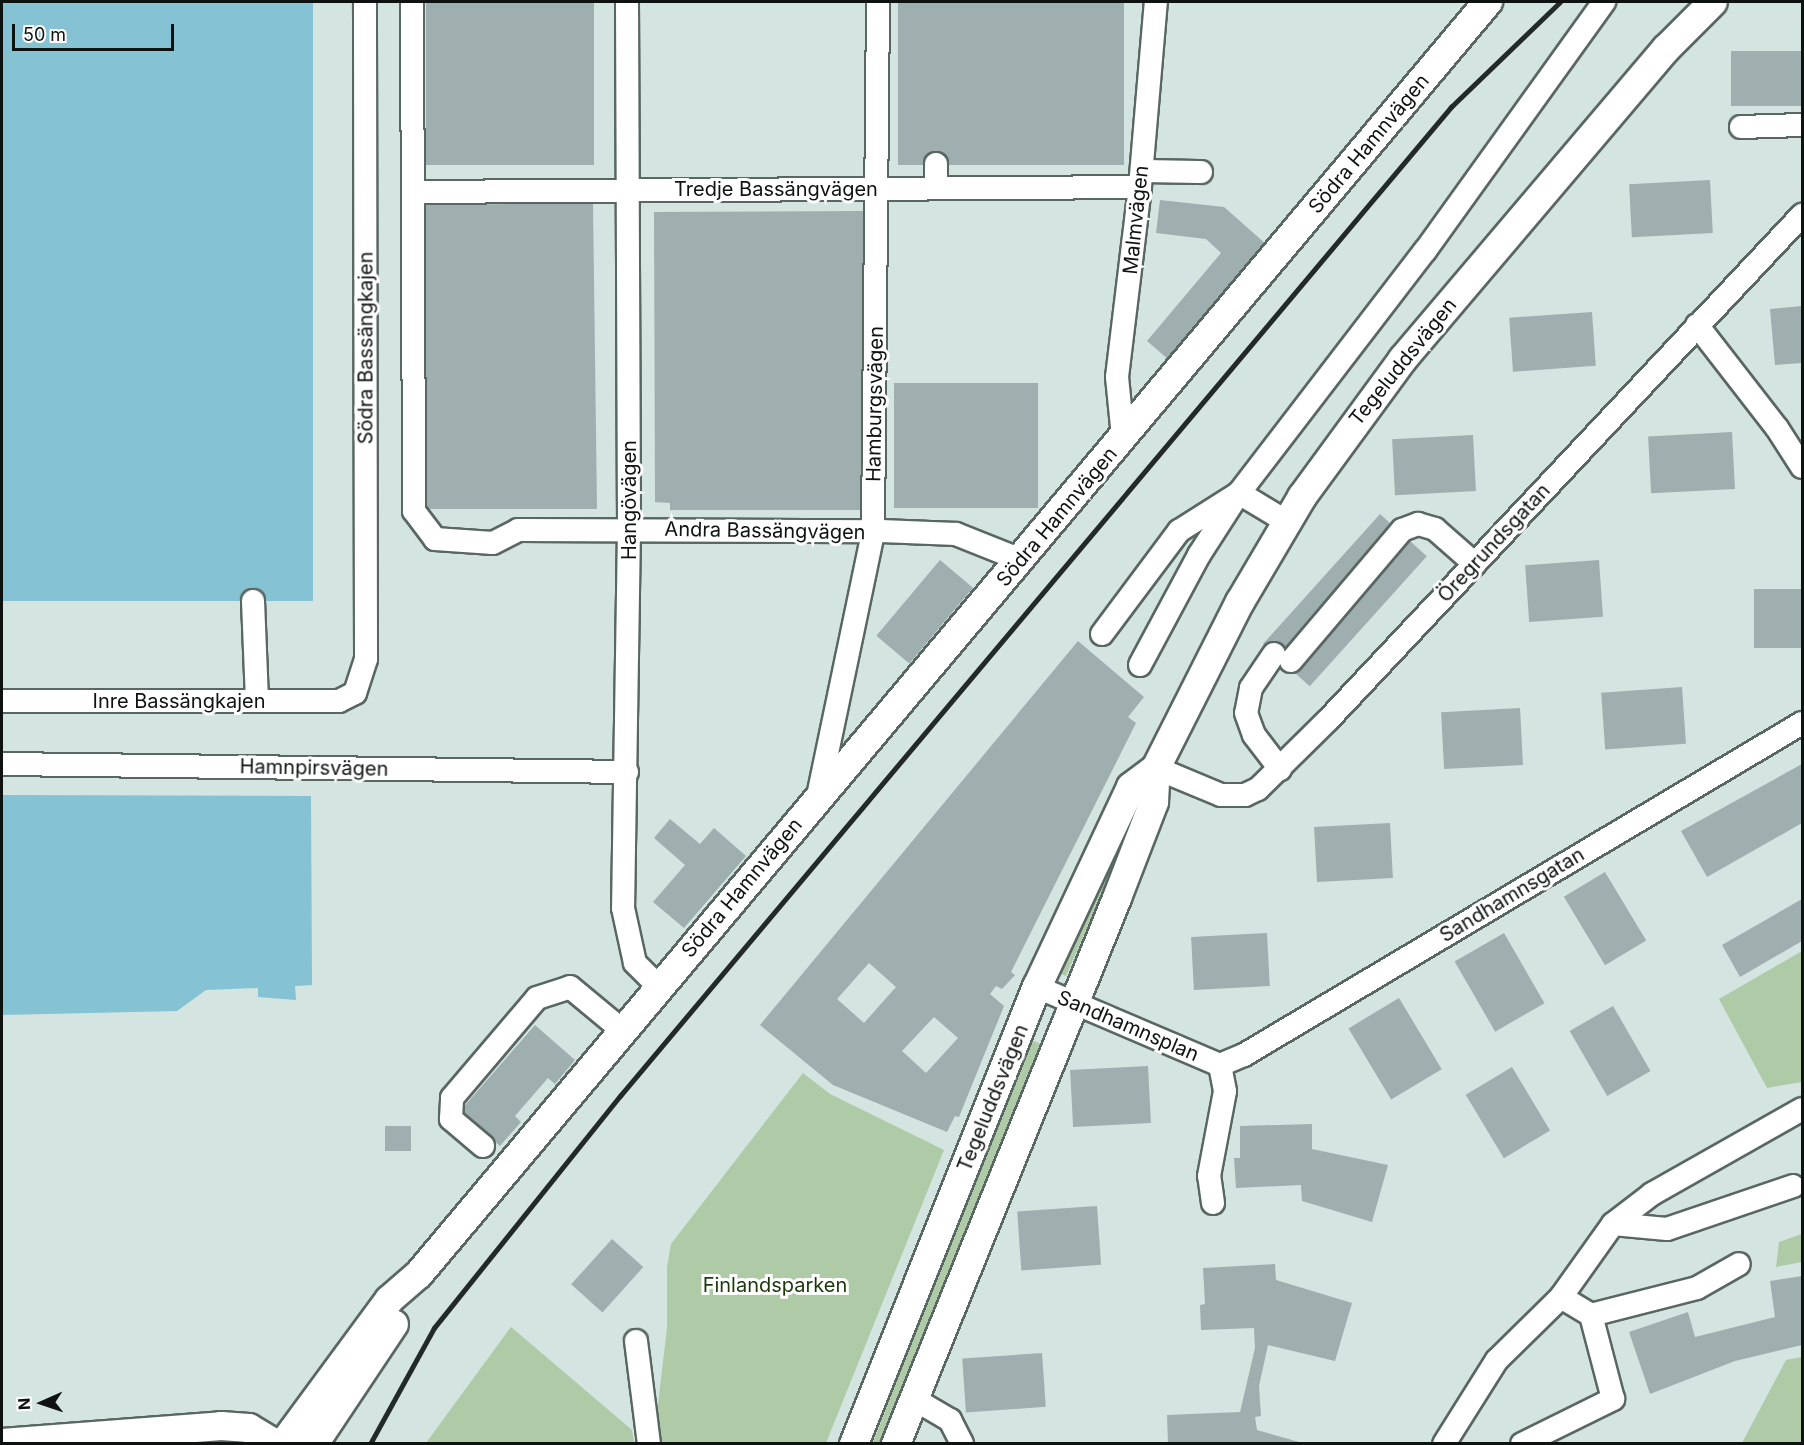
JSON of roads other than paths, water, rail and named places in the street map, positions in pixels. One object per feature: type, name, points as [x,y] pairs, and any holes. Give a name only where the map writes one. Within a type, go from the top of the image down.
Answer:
[{"type":"main road","name":"Södra Hamnvägen","points":[[283,1443],[389,1300],[419,1274],[1021,560],[1485,2]]},
{"type":"main road","name":"Tegeluddsvägen","points":[[896,1443],[1154,802],[1156,768],[1229,622],[1287,522],[1350,427],[1402,359],[1666,49],[1713,2]]},
{"type":"main road","name":"Tegeluddsvägen","points":[[854,1443],[1036,987],[1131,787],[1156,768]]},
{"type":"main road","name":"Södra Hamnvägen","points":[[314,1443],[414,1294],[419,1274]]},
{"type":"main road","points":[[2,1443],[249,1428],[276,1443]]},
{"type":"main road","points":[[195,1430],[221,1443]]},
{"type":"street","name":"Södra Bassängkajen","points":[[355,693],[366,659],[365,2]]},
{"type":"street","points":[[412,2],[413,192]]},
{"type":"street","name":"Hangövägen","points":[[627,2],[629,529],[627,772],[623,908],[628,941],[635,963],[659,987]]},
{"type":"street","name":"Hamburgsvägen","points":[[817,801],[873,532],[878,2]]},
{"type":"street","name":"Malmvägen","points":[[1124,437],[1118,377],[1141,179],[1156,2]]},
{"type":"street","points":[[1140,665],[1198,555],[1239,493],[1425,251],[1604,2]]},
{"type":"street","points":[[1741,127],[1803,125]]},
{"type":"street","points":[[936,164],[936,188]]},
{"type":"street","name":"Tredje Bassängvägen","points":[[413,192],[936,188],[1141,179],[1201,172]]},
{"type":"street","name":"Andra Bassängvägen","points":[[413,192],[414,511],[435,539],[492,543],[519,530],[629,529],[956,534],[1021,560]]},
{"type":"street","name":"Öregrundsgatan","points":[[1156,768],[1193,786],[1233,797],[1258,789],[1280,769],[1803,215]]},
{"type":"street","points":[[1697,325],[1777,428],[1803,467]]},
{"type":"street","points":[[1239,493],[1287,522]]},
{"type":"street","points":[[1102,634],[1179,531],[1239,493]]},
{"type":"street","points":[[1280,769],[1254,735],[1246,713],[1251,688],[1402,531],[1418,524],[1435,529],[1474,564]]},
{"type":"street","points":[[253,601],[257,701]]},
{"type":"street","name":"Inre Bassängkajen","points":[[2,701],[339,701],[355,693]]},
{"type":"street","name":"Sandhamnsgatan","points":[[1220,1065],[1244,1055],[1803,723]]},
{"type":"street","name":"Hamnpirsvägen","points":[[2,764],[627,772]]},
{"type":"street","points":[[483,1146],[451,1119],[452,1098],[537,998],[570,987],[623,1031]]},
{"type":"street","name":"Sandhamnsplan","points":[[1036,987],[1220,1065]]},
{"type":"street","points":[[1213,1203],[1209,1176],[1225,1091],[1220,1065]]},
{"type":"street","points":[[1444,1443],[1497,1360],[1561,1297],[1591,1250],[1613,1224],[1671,1182],[1803,1109]]},
{"type":"street","points":[[1613,1224],[1667,1229],[1793,1186]]},
{"type":"street","points":[[1591,1315],[1697,1288],[1739,1264]]},
{"type":"street","points":[[1522,1443],[1613,1399],[1591,1315],[1561,1297]]},
{"type":"street","points":[[636,1341],[649,1443]]},
{"type":"street","points":[[914,1399],[950,1420],[962,1443]]},
{"type":"water","points":[[2,2],[313,2],[313,601],[2,601]]},
{"type":"water","points":[[2,795],[311,796],[312,985],[295,986],[296,1000],[258,997],[258,988],[206,990],[177,1011],[2,1015]]},
{"type":"railway","points":[[370,1444],[434,1328],[620,1096],[1451,107],[1560,2]]},
{"type":"park label","name":"Finlandsparken","points":[[775,1285]]}]
